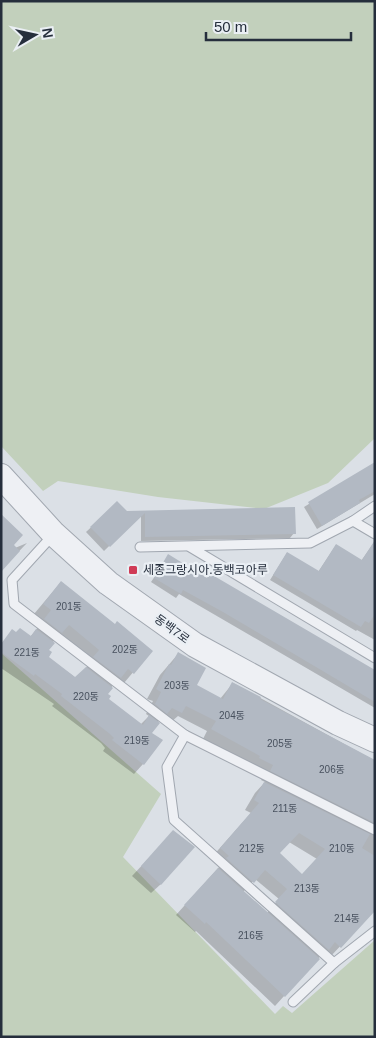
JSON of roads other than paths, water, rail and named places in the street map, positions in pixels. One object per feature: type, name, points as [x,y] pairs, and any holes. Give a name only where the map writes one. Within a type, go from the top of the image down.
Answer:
[{"type":"street","name":"동백7로","points":[[1,476],[54,534],[108,583],[195,645],[338,724],[375,740]]},
{"type":"lane","points":[[140,547],[310,543],[353,521],[375,506]]},
{"type":"lane","points":[[353,521],[375,534]]},
{"type":"lane","points":[[54,534],[12,580],[14,604],[185,735],[375,830]]},
{"type":"lane","points":[[190,547],[375,658]]},
{"type":"lane","points":[[185,735],[167,767],[174,820],[334,963]]},
{"type":"lane","points":[[293,1002],[334,963],[375,931]]},
{"type":"place","name":"세종그랑시아.동백코아루","points":[[133,570]]}]
